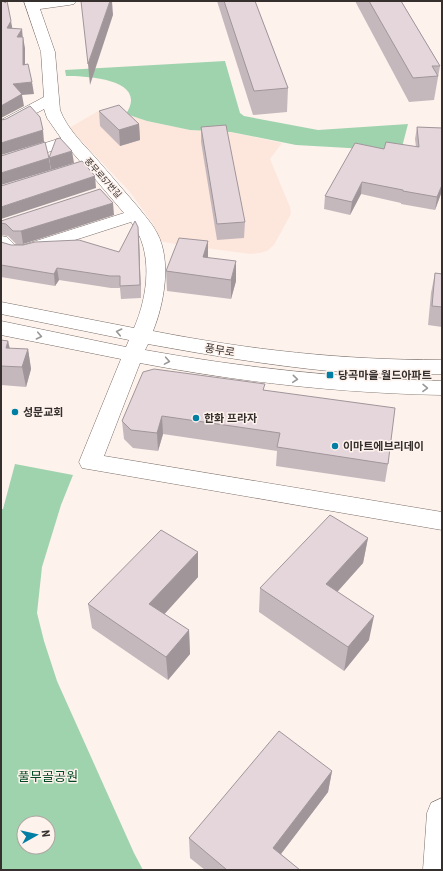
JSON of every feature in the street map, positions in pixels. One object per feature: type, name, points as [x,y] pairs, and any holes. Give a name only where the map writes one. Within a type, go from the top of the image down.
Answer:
[{"type":"street","points":[[32,3],[69,1]]},
{"type":"street","name":"풍무로57번길","points":[[32,3],[48,52],[51,99],[55,118],[70,140],[83,166],[106,192],[136,215],[149,234],[153,245],[156,268],[149,316],[90,462],[442,521]]},
{"type":"street","points":[[1,126],[51,99]]},
{"type":"street","points":[[1,162],[70,140]]},
{"type":"street","points":[[4,231],[8,249],[15,251],[25,250],[136,215]]},
{"type":"street","name":"풍무로","points":[[1,308],[136,346],[280,378],[388,387],[442,388]]},
{"type":"street","name":"풍무로","points":[[1,328],[136,346],[368,367],[442,367]]},
{"type":"street","points":[[438,870],[442,813]]},
{"type":"shaded area","points":[[98,111],[126,114],[147,121],[190,130],[231,132],[282,143],[270,159],[290,207],[291,214],[274,245],[267,251],[250,254],[159,241],[153,224],[130,192],[69,128]]},
{"type":"green space","points":[[225,61],[240,113],[244,116],[318,130],[408,124],[401,151],[296,145],[231,132],[190,130],[147,121],[126,114],[131,102],[129,93],[123,87],[100,79],[66,76],[65,70]]},
{"type":"green space","name":"풀무골공원","points":[[15,464],[73,475],[61,505],[42,567],[37,613],[57,681],[143,870],[1,870],[1,509],[3,509]]},
{"type":"building","points":[[1,1],[4,1],[5,3],[7,1],[11,21],[7,28],[22,29],[17,37],[23,37],[23,65],[28,64],[32,82],[13,84],[22,94],[1,106]]},
{"type":"building","points":[[81,1],[110,1],[88,64]]},
{"type":"building","points":[[224,1],[255,1],[288,88],[254,91]]},
{"type":"building","points":[[369,1],[401,1],[440,66],[432,66],[438,76],[413,78]]},
{"type":"building","points":[[119,105],[139,124],[119,130],[99,111]]},
{"type":"building","points":[[30,106],[40,117],[43,130],[1,143],[1,120],[6,119]]},
{"type":"building","points":[[226,125],[245,222],[217,224],[201,127]]},
{"type":"building","points":[[417,127],[442,128],[442,185],[437,197],[362,182],[352,202],[325,196],[355,143],[384,149],[386,142],[419,147]]},
{"type":"building","points":[[60,138],[72,151],[49,158],[56,139]]},
{"type":"building","points":[[45,142],[49,158],[1,173],[1,156]]},
{"type":"building","points":[[82,161],[95,176],[1,207],[1,186]]},
{"type":"building","points":[[100,189],[113,203],[21,231],[13,231],[6,224],[1,223],[1,221]]},
{"type":"building","points":[[135,221],[138,227],[140,285],[120,286],[120,276],[110,276],[57,268],[54,274],[1,265],[1,242],[11,245],[23,245],[35,242],[79,240],[119,252]]},
{"type":"building","points":[[179,238],[208,241],[203,257],[236,261],[231,280],[166,271]]},
{"type":"building","points":[[435,273],[442,274],[442,307],[432,306]]},
{"type":"building","points":[[1,340],[8,341],[6,348],[28,349],[22,367],[1,366]]},
{"type":"building","points":[[154,369],[265,384],[263,390],[395,408],[388,464],[277,447],[280,433],[162,416],[157,433],[131,430],[122,421],[143,372]]},
{"type":"building","points":[[330,515],[368,538],[326,584],[374,616],[348,647],[260,588]]},
{"type":"building","points":[[161,530],[198,552],[149,604],[189,630],[166,657],[88,604]]},
{"type":"building","points":[[279,731],[332,771],[273,848],[300,870],[227,870],[189,838]]},
{"type":"place","name":"당곡마을 월드아파트","points":[[330,375]]},
{"type":"place","name":"성문교회","points":[[15,412]]},
{"type":"place","name":"한화 프라자","points":[[196,418]]},
{"type":"place","name":"이마트에브리데이","points":[[335,446]]}]
